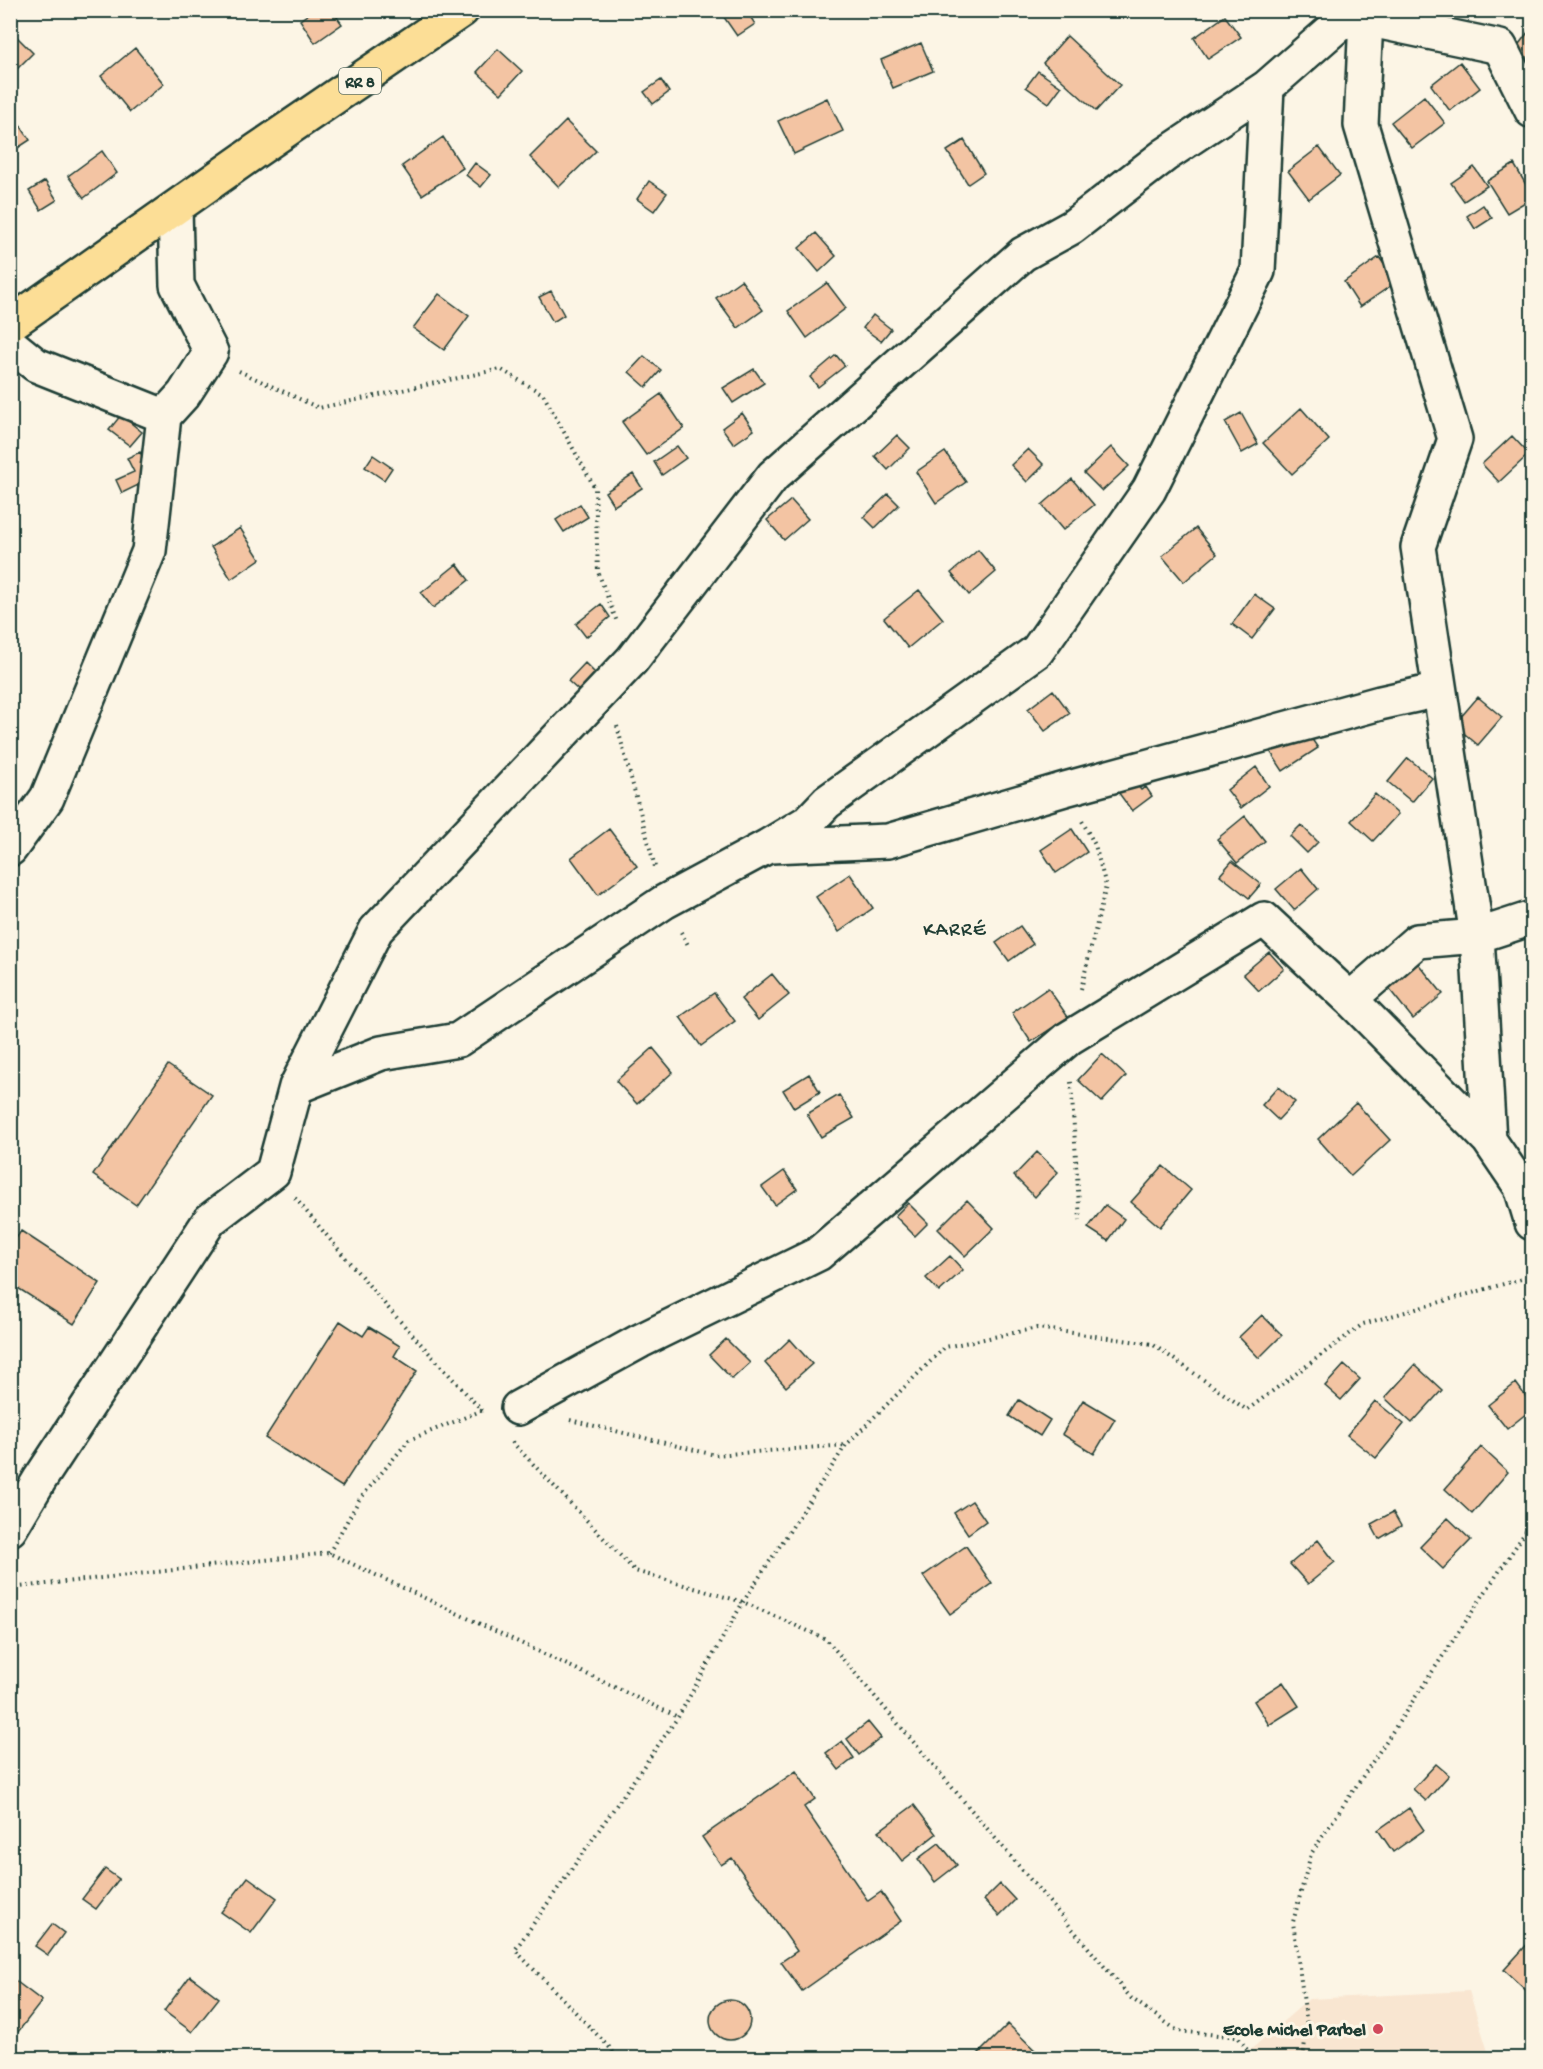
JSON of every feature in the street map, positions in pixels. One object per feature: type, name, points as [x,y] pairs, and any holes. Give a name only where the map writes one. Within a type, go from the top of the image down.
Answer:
[{"type":"main road","name":"RR 8","points":[[10,324],[257,150],[462,10]]},
{"type":"street","points":[[10,1529],[46,1469],[210,1220],[273,1172],[296,1087],[376,930],[632,660],[773,476],[1023,254],[1072,227],[1165,155],[1267,87],[1354,15]]},
{"type":"street","points":[[1354,15],[1500,47],[1533,111]]},
{"type":"street","points":[[1354,15],[1361,126],[1455,439],[1418,547],[1477,936],[1489,1140]]},
{"type":"street","points":[[296,1087],[381,1053],[458,1040],[664,902],[808,822],[828,802],[1037,651],[1149,490],[1258,271],[1267,87]]},
{"type":"street","points":[[10,849],[47,798],[149,551],[164,416],[184,394],[211,352],[177,285],[175,209]]},
{"type":"street","points":[[10,344],[36,365],[164,416]]},
{"type":"street","points":[[768,846],[888,841],[1065,789],[1346,712],[1439,690]]},
{"type":"street","points":[[1350,999],[1417,941],[1477,936],[1533,918]]},
{"type":"street","points":[[504,1421],[640,1341],[818,1254],[1069,1038],[1264,919],[1350,999],[1489,1140],[1521,1188],[1533,1223]]},
{"type":"path","points":[[211,352],[246,376],[319,408],[500,369],[543,394],[595,488],[598,572],[632,660]]},
{"type":"path","points":[[615,718],[664,902],[688,945]]},
{"type":"path","points":[[273,1172],[389,1310],[482,1410],[504,1421],[715,1455],[846,1444]]},
{"type":"path","points":[[615,2058],[612,2050],[515,1950],[678,1717],[743,1602],[846,1444],[945,1347],[1037,1328],[1152,1344],[1247,1410],[1363,1324],[1533,1276]]},
{"type":"path","points":[[329,1553],[359,1500],[409,1440],[482,1410],[504,1421],[635,1571],[743,1602],[826,1639],[1131,1998],[1178,2031],[1238,2037],[1252,2058]]},
{"type":"path","points":[[1303,2058],[1307,2025],[1293,1922],[1311,1854],[1533,1522]]},
{"type":"path","points":[[10,1588],[329,1553],[678,1717]]},
{"type":"shaded area","name":"Ecole Michel Parbel","points":[[1469,1991],[1490,2058],[1241,2058],[1309,1999]]},
{"type":"building","points":[[314,10],[332,10],[342,24],[315,43],[300,20]]},
{"type":"building","points":[[719,10],[746,10],[755,24],[737,36]]},
{"type":"building","points":[[1225,16],[1241,37],[1208,59],[1194,38]]},
{"type":"building","points":[[1532,27],[1532,61],[1516,48]]},
{"type":"building","points":[[12,32],[33,53],[10,76],[10,34]]},
{"type":"building","points":[[1067,36],[1120,85],[1096,111],[1043,63]]},
{"type":"building","points":[[921,43],[933,71],[893,88],[881,60]]},
{"type":"building","points":[[135,48],[164,84],[130,112],[101,76]]},
{"type":"building","points":[[498,49],[522,71],[501,94],[477,72]]},
{"type":"building","points":[[1460,62],[1480,88],[1450,111],[1431,85]]},
{"type":"building","points":[[1038,71],[1061,87],[1049,103],[1026,87]]},
{"type":"building","points":[[661,80],[669,92],[653,104],[644,92]]},
{"type":"building","points":[[1424,96],[1445,123],[1412,148],[1391,122]]},
{"type":"building","points":[[827,98],[843,131],[794,154],[778,121]]},
{"type":"building","points":[[16,119],[30,140],[10,153],[10,123]]},
{"type":"building","points":[[566,121],[596,151],[559,187],[530,157]]},
{"type":"building","points":[[443,137],[463,168],[422,195],[402,166]]},
{"type":"building","points":[[964,140],[984,173],[968,184],[947,151]]},
{"type":"building","points":[[1319,147],[1340,175],[1309,199],[1288,171]]},
{"type":"building","points":[[102,151],[117,173],[84,198],[68,176]]},
{"type":"building","points":[[475,163],[491,175],[481,187],[466,175]]},
{"type":"building","points":[[1514,164],[1532,198],[1507,213],[1487,181]]},
{"type":"building","points":[[1474,167],[1487,186],[1464,201],[1451,183]]},
{"type":"building","points":[[45,181],[57,200],[41,210],[29,191]]},
{"type":"building","points":[[649,181],[667,193],[654,211],[637,199]]},
{"type":"building","points":[[1483,205],[1492,218],[1475,229],[1467,216]]},
{"type":"building","points":[[816,233],[836,256],[819,272],[799,248]]},
{"type":"building","points":[[1379,257],[1396,282],[1360,307],[1344,282]]},
{"type":"building","points":[[741,280],[763,310],[738,328],[716,298]]},
{"type":"building","points":[[827,283],[846,308],[807,338],[788,311]]},
{"type":"building","points":[[551,291],[564,315],[553,322],[539,297]]},
{"type":"building","points":[[439,294],[469,316],[444,350],[413,328]]},
{"type":"building","points":[[873,315],[891,329],[881,341],[863,328]]},
{"type":"building","points":[[836,355],[845,366],[818,387],[810,377]]},
{"type":"building","points":[[644,356],[661,370],[646,387],[629,372]]},
{"type":"building","points":[[754,369],[764,383],[733,403],[723,388]]},
{"type":"building","points":[[661,394],[684,428],[646,455],[622,422]]},
{"type":"building","points":[[1301,408],[1329,440],[1292,474],[1263,443]]},
{"type":"building","points":[[742,413],[754,430],[734,444],[722,428]]},
{"type":"building","points":[[1241,413],[1258,444],[1242,453],[1225,422]]},
{"type":"building","points":[[121,415],[142,432],[130,446],[109,430]]},
{"type":"building","points":[[897,435],[910,448],[888,470],[875,456]]},
{"type":"building","points":[[1512,436],[1529,454],[1499,482],[1482,464]]},
{"type":"building","points":[[677,446],[686,458],[662,475],[654,462]]},
{"type":"building","points":[[1111,447],[1129,466],[1102,491],[1084,473]]},
{"type":"building","points":[[1028,449],[1044,465],[1027,482],[1011,465]]},
{"type":"building","points":[[140,452],[153,478],[122,493],[116,480],[134,472],[127,458]]},
{"type":"building","points":[[945,452],[966,482],[936,503],[916,472]]},
{"type":"building","points":[[373,455],[392,468],[384,480],[365,467]]},
{"type":"building","points":[[633,474],[642,488],[614,506],[605,492]]},
{"type":"building","points":[[1072,479],[1094,505],[1063,530],[1042,505]]},
{"type":"building","points":[[888,494],[899,505],[875,528],[864,517]]},
{"type":"building","points":[[791,500],[808,519],[784,540],[767,520]]},
{"type":"building","points":[[580,504],[588,517],[564,532],[556,520]]},
{"type":"building","points":[[240,528],[260,559],[231,579],[211,547]]},
{"type":"building","points":[[1196,528],[1217,554],[1184,582],[1162,556]]},
{"type":"building","points":[[978,550],[996,572],[969,595],[951,573]]},
{"type":"building","points":[[457,564],[469,580],[433,608],[421,593]]},
{"type":"building","points":[[919,590],[943,619],[908,648],[884,618]]},
{"type":"building","points":[[1254,594],[1275,609],[1252,639],[1232,624]]},
{"type":"building","points":[[601,604],[610,617],[586,637],[576,624]]},
{"type":"building","points":[[585,663],[595,673],[579,691],[568,681]]},
{"type":"building","points":[[1053,690],[1070,713],[1045,731],[1028,709]]},
{"type":"building","points":[[1478,697],[1502,717],[1478,745],[1454,725]]},
{"type":"building","points":[[1302,725],[1318,748],[1283,771],[1268,748]]},
{"type":"building","points":[[1408,758],[1432,778],[1412,802],[1388,782]]},
{"type":"building","points":[[1256,767],[1269,786],[1241,808],[1227,790]]},
{"type":"building","points":[[1134,781],[1141,790],[1146,787],[1152,796],[1132,811],[1118,792]]},
{"type":"building","points":[[1375,794],[1398,814],[1373,841],[1351,821]]},
{"type":"building","points":[[1245,816],[1265,841],[1237,863],[1217,839]]},
{"type":"building","points":[[1301,825],[1318,842],[1307,853],[1290,836]]},
{"type":"building","points":[[609,829],[637,866],[598,895],[571,858]]},
{"type":"building","points":[[1072,829],[1087,852],[1056,873],[1041,850]]},
{"type":"building","points":[[1232,861],[1261,884],[1249,898],[1220,875]]},
{"type":"building","points":[[1301,868],[1318,889],[1294,910],[1276,889]]},
{"type":"building","points":[[850,874],[873,908],[839,932],[816,897]]},
{"type":"building","points":[[1020,926],[1033,944],[1009,961],[996,943]]},
{"type":"building","points":[[1269,952],[1284,969],[1259,991],[1243,974]]},
{"type":"building","points":[[1416,961],[1443,994],[1413,1019],[1386,985]]},
{"type":"building","points":[[772,974],[789,995],[758,1020],[741,999]]},
{"type":"building","points":[[1048,988],[1068,1017],[1031,1042],[1012,1013]]},
{"type":"building","points":[[714,993],[735,1021],[701,1046],[680,1017]]},
{"type":"building","points":[[653,1048],[673,1072],[637,1104],[616,1081]]},
{"type":"building","points":[[1102,1054],[1126,1076],[1102,1102],[1078,1080]]},
{"type":"building","points":[[168,1065],[212,1095],[136,1205],[93,1175]]},
{"type":"building","points":[[809,1074],[820,1092],[794,1108],[783,1090]]},
{"type":"building","points":[[1278,1087],[1295,1102],[1278,1120],[1262,1105]]},
{"type":"building","points":[[839,1095],[854,1118],[821,1137],[807,1114]]},
{"type":"building","points":[[1356,1103],[1390,1140],[1351,1176],[1318,1139]]},
{"type":"building","points":[[1037,1152],[1058,1172],[1035,1197],[1014,1176]]},
{"type":"building","points":[[1163,1166],[1191,1190],[1160,1227],[1131,1202]]},
{"type":"building","points":[[784,1171],[797,1189],[775,1205],[762,1187]]},
{"type":"building","points":[[967,1200],[994,1228],[965,1256],[938,1229]]},
{"type":"building","points":[[908,1203],[928,1223],[915,1236],[895,1216]]},
{"type":"building","points":[[1105,1205],[1124,1219],[1108,1241],[1088,1228]]},
{"type":"building","points":[[21,1231],[100,1283],[74,1324],[10,1283],[10,1247]]},
{"type":"building","points":[[950,1256],[963,1270],[939,1292],[926,1278]]},
{"type":"building","points":[[1262,1315],[1282,1335],[1259,1358],[1239,1337]]},
{"type":"building","points":[[340,1321],[363,1336],[369,1327],[400,1346],[394,1356],[417,1371],[342,1487],[265,1438]]},
{"type":"building","points":[[726,1339],[750,1363],[732,1379],[709,1355]]},
{"type":"building","points":[[790,1339],[812,1364],[786,1387],[765,1363]]},
{"type":"building","points":[[1344,1365],[1360,1379],[1341,1400],[1325,1386]]},
{"type":"building","points":[[1415,1365],[1442,1390],[1412,1423],[1385,1398]]},
{"type":"building","points":[[1516,1383],[1532,1405],[1532,1409],[1507,1429],[1488,1405]]},
{"type":"building","points":[[1019,1400],[1050,1420],[1040,1436],[1009,1416]]},
{"type":"building","points":[[1083,1400],[1115,1419],[1094,1454],[1062,1434]]},
{"type":"building","points":[[1375,1401],[1404,1424],[1376,1458],[1347,1435]]},
{"type":"building","points":[[1481,1447],[1508,1472],[1472,1514],[1445,1489]]},
{"type":"building","points":[[972,1501],[986,1521],[968,1534],[954,1513]]},
{"type":"building","points":[[1393,1512],[1401,1526],[1379,1539],[1371,1524]]},
{"type":"building","points":[[1448,1518],[1471,1540],[1443,1569],[1420,1547]]},
{"type":"building","points":[[1318,1540],[1335,1562],[1308,1584],[1290,1564]]},
{"type":"building","points":[[966,1546],[992,1584],[950,1614],[923,1576]]},
{"type":"building","points":[[1283,1682],[1299,1706],[1269,1725],[1254,1701]]},
{"type":"building","points":[[868,1722],[881,1738],[859,1755],[847,1739]]},
{"type":"building","points":[[842,1741],[854,1758],[839,1770],[826,1753]]},
{"type":"building","points":[[1436,1764],[1449,1775],[1426,1801],[1413,1789]]},
{"type":"building","points":[[796,1771],[815,1799],[804,1807],[868,1901],[881,1892],[901,1921],[802,1991],[781,1962],[797,1951],[732,1858],[721,1865],[702,1837]]},
{"type":"building","points":[[914,1805],[936,1834],[902,1861],[879,1831]]},
{"type":"building","points":[[1409,1808],[1424,1830],[1393,1852],[1378,1830]]},
{"type":"building","points":[[939,1843],[957,1865],[935,1882],[918,1859]]},
{"type":"building","points":[[105,1869],[119,1879],[96,1909],[82,1899]]},
{"type":"building","points":[[248,1877],[277,1898],[251,1933],[221,1912]]},
{"type":"building","points":[[1000,1884],[1015,1900],[999,1916],[984,1900]]},
{"type":"building","points":[[52,1924],[64,1933],[48,1955],[35,1946]]},
{"type":"building","points":[[1532,1939],[1532,1996],[1504,1970]]},
{"type":"building","points":[[190,1976],[219,1998],[192,2032],[164,2011]]},
{"type":"building","points":[[13,1979],[42,2001],[18,2032],[10,2026],[10,1982]]},
{"type":"building","points":[[730,2000],[744,2006],[750,2020],[744,2034],[730,2040],[716,2034],[710,2020],[716,2006]]},
{"type":"building","points":[[1008,2024],[1043,2058],[974,2058]]},
{"type":"place","name":"Ecole Michel Parbel","points":[[1378,2029]]},
{"type":"district","name":"KARRÉ","points":[[955,928]]}]
